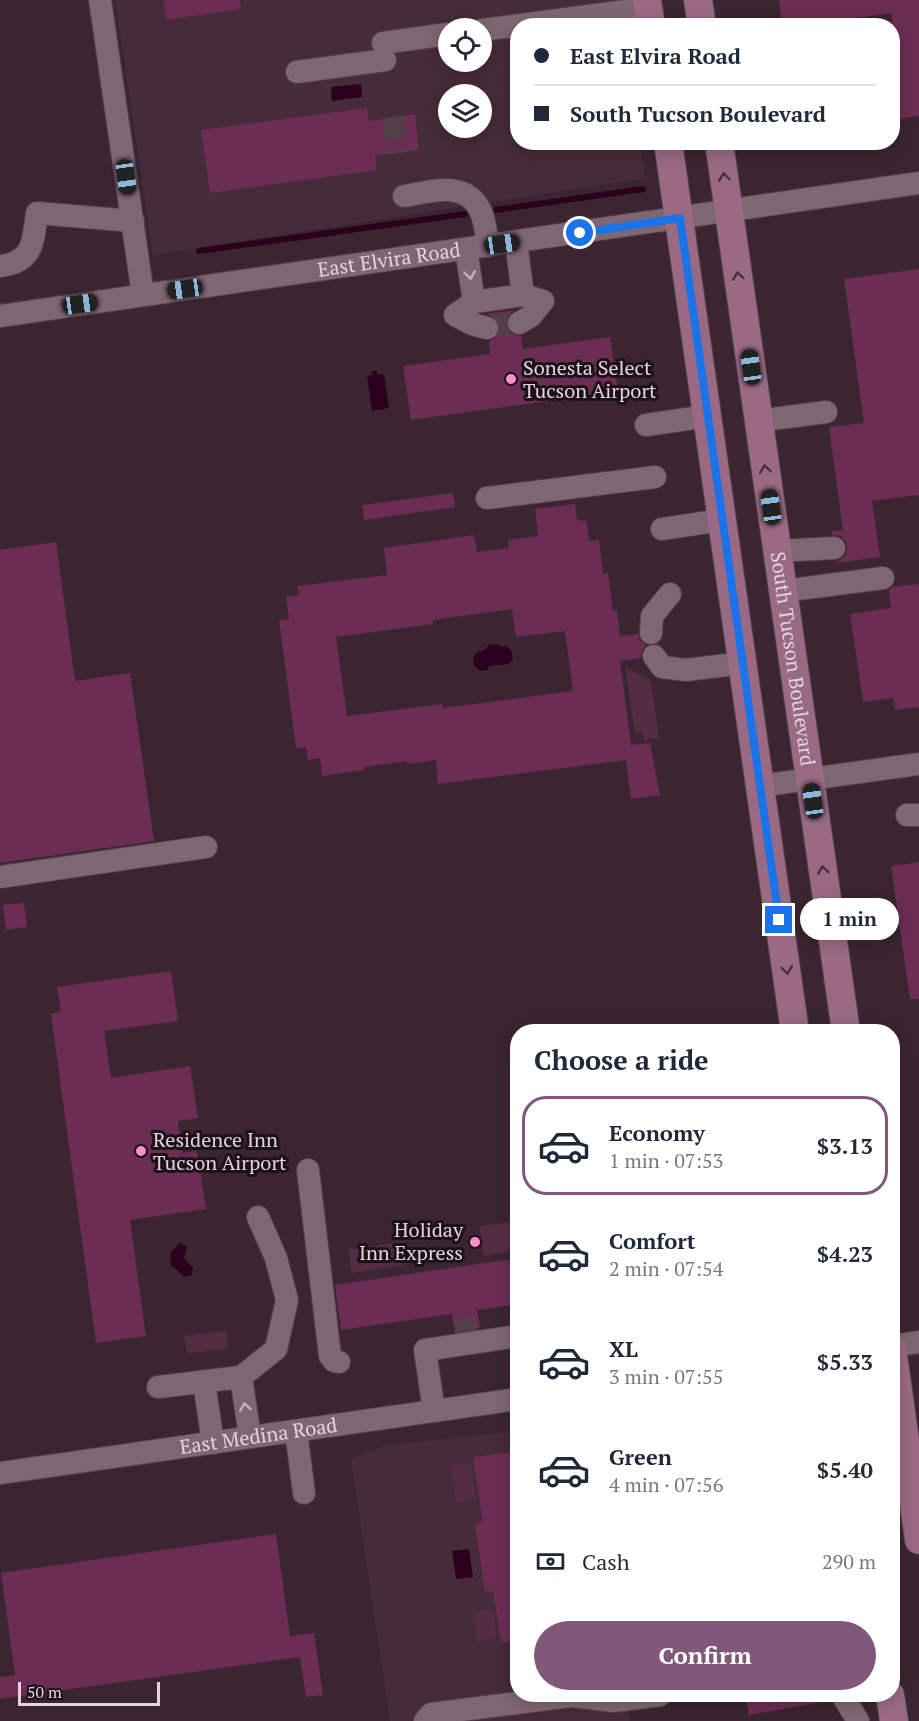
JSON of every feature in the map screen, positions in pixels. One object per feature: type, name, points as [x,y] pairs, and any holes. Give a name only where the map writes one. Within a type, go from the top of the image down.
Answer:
[{"type":"main road","points":[[698,0],[701,18]]},
{"type":"main road","points":[[669,150],[794,1024]]},
{"type":"main road","name":"South Tucson Boulevard","points":[[720,150],[845,1024]]},
{"type":"main road","points":[[900,1404],[919,1540]]},
{"type":"main road","points":[[891,1702],[894,1721]]},
{"type":"street","points":[[100,0],[143,295]]},
{"type":"street","points":[[587,18],[649,11]]},
{"type":"street","points":[[492,29],[510,27]]},
{"type":"street","points":[[297,72],[438,37]]},
{"type":"street","name":"East Elvira Road","points":[[0,316],[919,183]]},
{"type":"street","points":[[404,196],[451,189],[468,194],[480,209],[474,302]]},
{"type":"street","points":[[0,266],[18,262],[26,255],[33,242],[37,213],[132,221]]},
{"type":"street","points":[[516,242],[523,295]]},
{"type":"street","points":[[487,327],[472,324],[455,315],[474,302],[523,295],[543,302],[531,316],[519,323]]},
{"type":"street","points":[[758,421],[826,412]]},
{"type":"street","points":[[646,425],[708,416]]},
{"type":"street","points":[[487,498],[654,477]]},
{"type":"street","points":[[662,529],[722,520]]},
{"type":"street","points":[[777,551],[834,548]]},
{"type":"street","points":[[783,591],[883,578]]},
{"type":"street","points":[[651,633],[652,616],[670,594]]},
{"type":"street","points":[[654,656],[663,667],[686,670],[743,663]]},
{"type":"street","points":[[760,786],[919,764]]},
{"type":"street","points":[[0,877],[206,847]]},
{"type":"street","points":[[308,1170],[330,1356],[334,1361],[339,1362]]},
{"type":"street","points":[[158,1387],[241,1377],[276,1349],[287,1300],[276,1258],[258,1217]]},
{"type":"street","points":[[479,1327],[493,1325],[510,1332]]},
{"type":"street","points":[[439,1348],[449,1331],[455,1330]]},
{"type":"street","points":[[434,1411],[425,1350],[510,1336]]},
{"type":"street","points":[[900,1346],[919,1342]]},
{"type":"street","points":[[241,1377],[250,1437]]},
{"type":"street","points":[[204,1382],[213,1443]]},
{"type":"street","name":"East Medina Road","points":[[0,1473],[510,1400]]},
{"type":"street","points":[[296,1431],[304,1493]]},
{"type":"street","points":[[425,1721],[431,1714],[524,1702]]},
{"type":"street","points":[[838,1721],[842,1702]]},
{"type":"street","points":[[847,1702],[858,1721]]},
{"type":"shaded area","points":[[115,0],[618,0],[621,18],[510,18],[510,150],[641,150],[645,178],[153,255]]},
{"type":"shaded area","points":[[361,84],[362,97],[332,101],[331,87]]},
{"type":"shaded area","points":[[372,371],[377,371],[378,375],[384,374],[389,408],[372,411],[367,376],[372,375]]},
{"type":"shaded area","points":[[498,644],[511,650],[513,658],[509,664],[489,666],[488,670],[480,671],[474,665],[473,657],[489,645]]},
{"type":"shaded area","points":[[625,667],[651,681],[659,738],[644,740],[642,732],[635,733]]},
{"type":"shaded area","points":[[510,1222],[510,1252],[484,1256],[479,1226]]},
{"type":"shaded area","points":[[401,1242],[405,1265],[352,1273],[348,1250]]},
{"type":"shaded area","points":[[180,1243],[187,1247],[184,1258],[193,1268],[192,1275],[185,1277],[170,1264],[171,1252]]},
{"type":"shaded area","points":[[226,1331],[228,1349],[187,1353],[184,1336]]},
{"type":"shaded area","points":[[510,1432],[510,1702],[628,1702],[630,1721],[390,1721],[351,1460],[386,1445]]},
{"type":"shaded area","points":[[471,1463],[476,1499],[456,1502],[451,1465]]},
{"type":"shaded area","points":[[469,1549],[473,1577],[456,1579],[452,1551]]},
{"type":"shaded area","points":[[493,1609],[497,1638],[477,1642],[473,1613]]},
{"type":"building","points":[[164,0],[240,0],[241,9],[166,20]]},
{"type":"building","points":[[779,0],[919,0],[919,116],[900,119],[900,18],[892,18],[892,13],[856,18],[781,18]]},
{"type":"building","points":[[367,108],[369,121],[415,114],[419,150],[375,155],[377,170],[210,193],[201,130]]},
{"type":"building","points":[[919,269],[919,495],[872,501],[880,557],[836,563],[846,555],[847,547],[846,541],[841,536],[832,535],[832,531],[843,530],[829,427],[864,423],[844,279]]},
{"type":"building","name":"Sonesta Select Tucson Airport","points":[[515,310],[508,316],[507,329],[512,334],[521,336],[523,349],[610,337],[618,391],[411,420],[403,366],[490,354],[489,341],[497,337],[500,325],[496,318],[486,314]]},
{"type":"building","points":[[453,493],[455,507],[364,520],[362,505]]},
{"type":"building","points":[[575,504],[577,520],[587,521],[589,541],[599,540],[603,574],[608,573],[613,611],[617,611],[620,636],[638,634],[639,640],[646,645],[641,658],[620,661],[631,745],[650,743],[660,795],[631,799],[626,760],[438,784],[436,760],[407,764],[407,761],[364,767],[365,770],[322,776],[320,758],[308,760],[306,747],[296,748],[279,620],[289,619],[286,597],[299,595],[297,586],[387,575],[384,548],[474,535],[477,552],[509,548],[508,540],[538,536],[535,509]],"holes":[[[512,609],[516,637],[565,631],[573,691],[443,708],[442,704],[347,716],[336,637],[433,624],[433,620]]]},
{"type":"building","points":[[56,542],[75,681],[130,673],[154,841],[0,863],[0,550]]},
{"type":"building","points":[[919,584],[919,707],[895,710],[893,698],[863,702],[850,614],[891,608],[889,590],[892,587]]},
{"type":"building","points":[[919,862],[919,999],[910,999],[891,866]]},
{"type":"building","points":[[24,903],[27,927],[6,930],[3,905]]},
{"type":"building","points":[[171,971],[178,1021],[104,1031],[111,1078],[190,1066],[198,1118],[178,1121],[182,1153],[197,1151],[206,1209],[130,1220],[146,1336],[96,1343],[51,1014],[61,1012],[57,987]]},
{"type":"building","points":[[510,1259],[510,1305],[477,1310],[480,1328],[455,1332],[452,1314],[341,1330],[335,1285]]},
{"type":"building","points":[[510,1452],[510,1641],[501,1643],[493,1591],[485,1592],[475,1524],[483,1522],[473,1457]]},
{"type":"building","points":[[276,1534],[290,1636],[314,1633],[323,1695],[306,1697],[300,1657],[0,1699],[0,1677],[15,1675],[1,1573]]},
{"type":"building","points":[[746,1702],[817,1702],[817,1703],[749,1715]]},
{"type":"waterway","points":[[496,210],[643,189]]},
{"type":"waterway","points":[[199,251],[465,214]]},
{"type":"tunnel","points":[[393,117],[398,153]]},
{"type":"tunnel","points":[[487,328],[519,323]]},
{"type":"tunnel","points":[[455,1331],[479,1327]]},
{"type":"place","name":"Sonesta Select Tucson Airport","points":[[511,379]]},
{"type":"place","name":"Residence Inn Tucson Airport","points":[[141,1151]]},
{"type":"place","name":"Holiday Inn Express","points":[[475,1242]]},
{"type":"route","points":[[580,233],[680,218],[779,920]]}]
